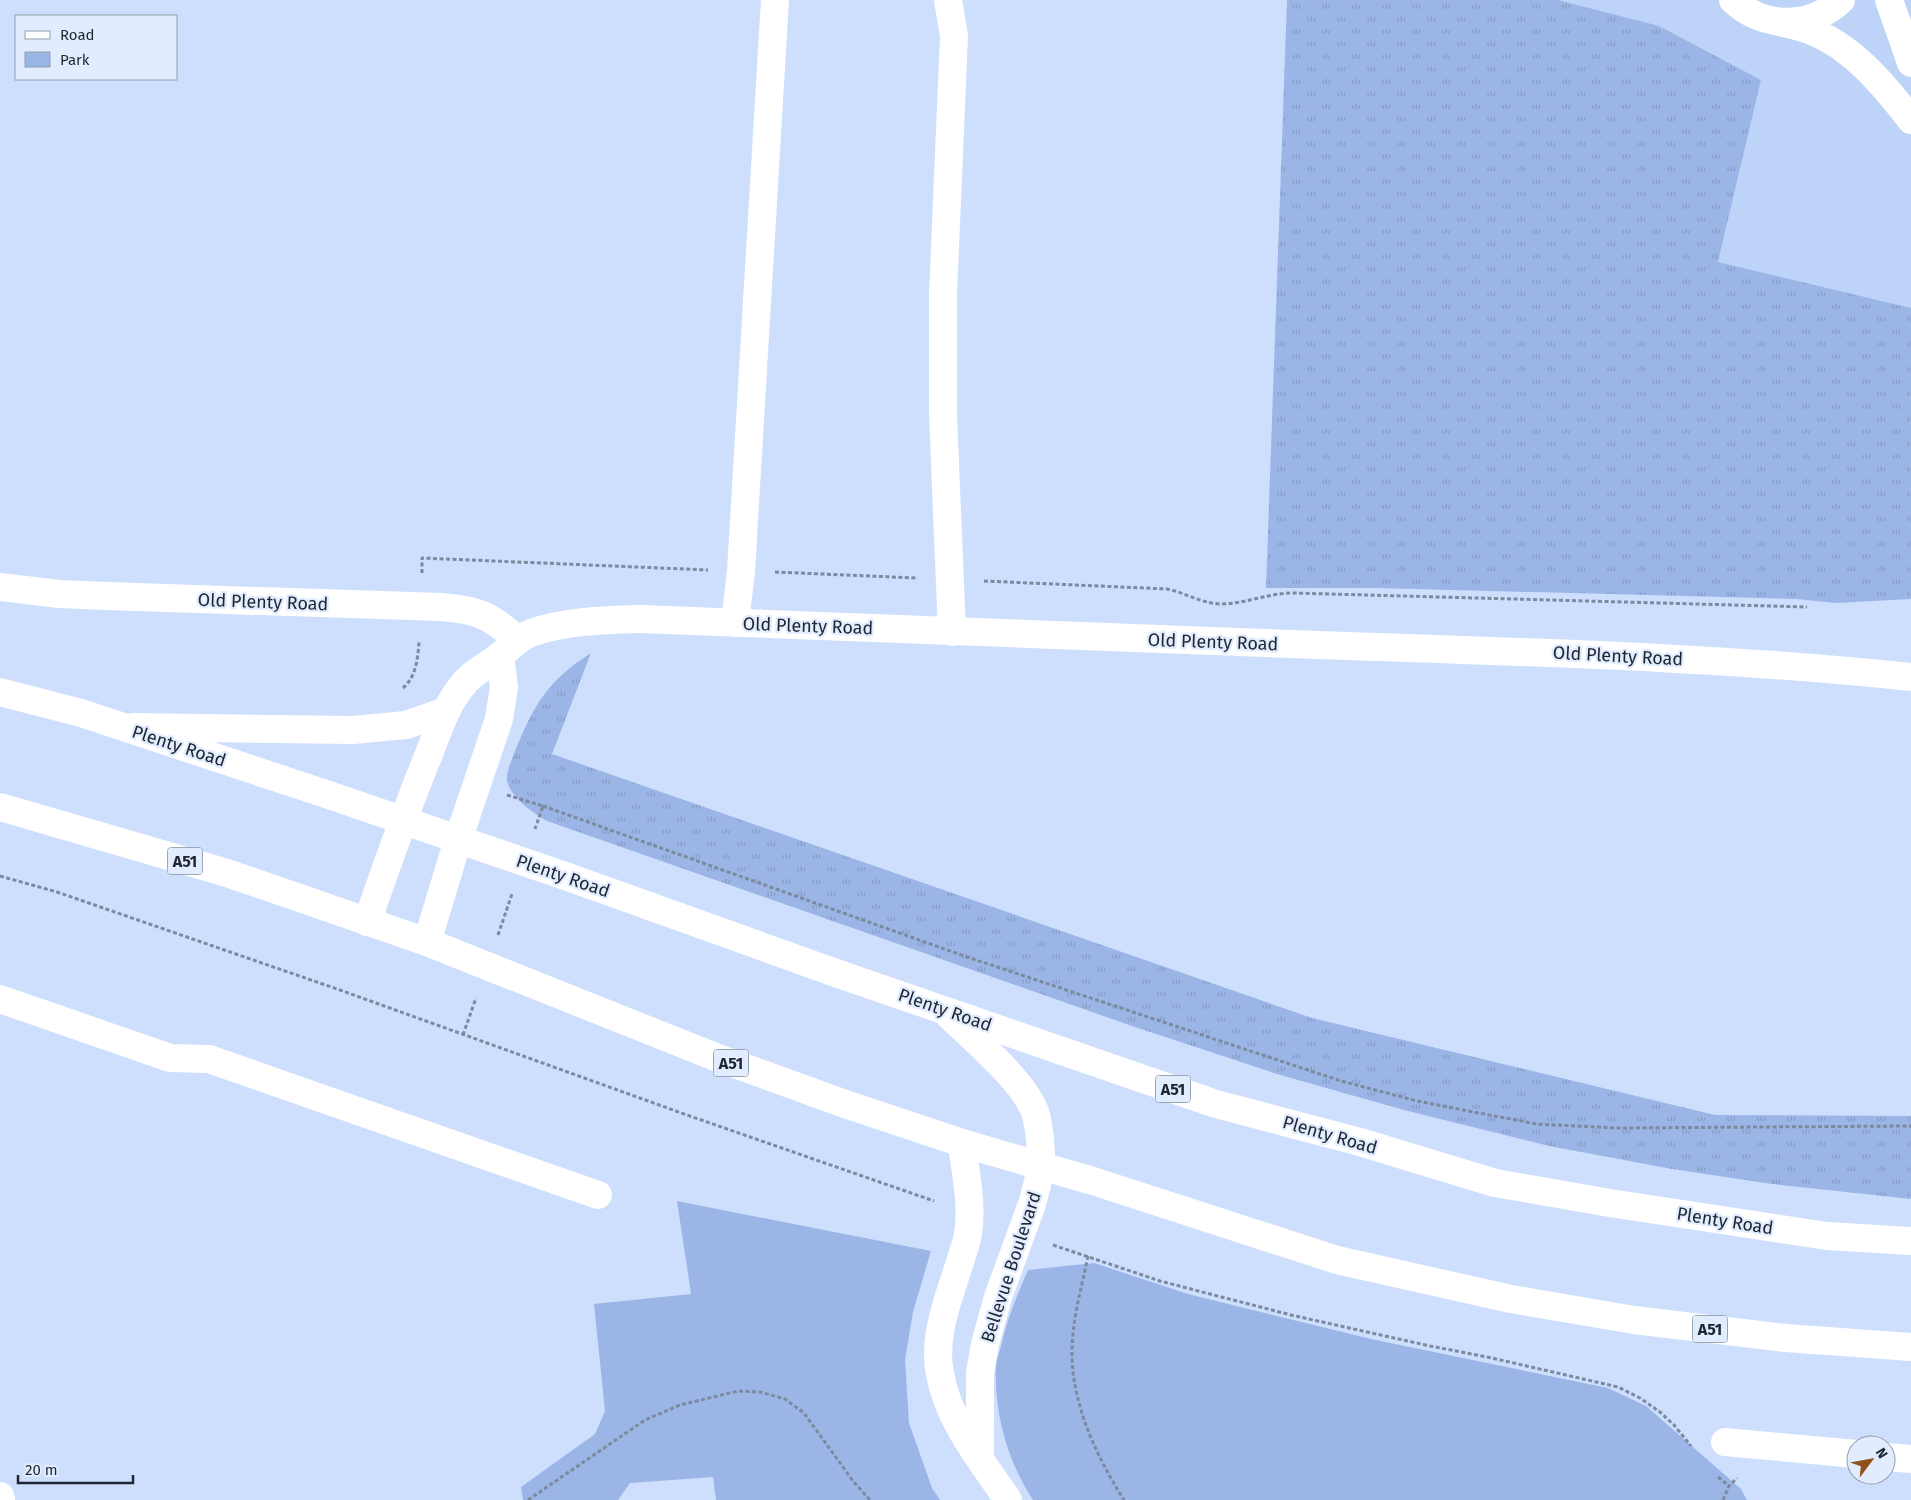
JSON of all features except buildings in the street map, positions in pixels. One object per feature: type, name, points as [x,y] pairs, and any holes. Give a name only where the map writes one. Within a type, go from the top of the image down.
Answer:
[{"type":"main road","points":[[735,623],[741,571],[775,0]]},
{"type":"main road","points":[[948,0],[954,36],[943,296],[943,415],[952,632]]},
{"type":"main road","points":[[1733,0],[1758,17],[1809,30],[1840,47],[1875,77],[1911,120]]},
{"type":"main road","points":[[1775,22],[1794,22],[1814,17],[1841,0]]},
{"type":"main road","points":[[1889,0],[1911,63]]},
{"type":"main road","name":"Old Plenty Road","points":[[0,587],[59,594],[464,609],[485,615],[505,628],[509,648]]},
{"type":"main road","name":"Old Plenty Road","points":[[367,922],[403,820],[446,711],[463,684],[476,672],[531,633],[552,628],[640,618],[952,632],[1535,652],[1801,666],[1911,677]]},
{"type":"main road","points":[[427,942],[458,840],[501,713],[509,648]]},
{"type":"main road","name":"Plenty Road","points":[[0,692],[81,713],[403,820],[1216,1104],[1360,1142],[1495,1183],[1620,1205],[1827,1236],[1911,1241]]},
{"type":"main road","points":[[120,727],[353,730],[406,725],[446,711]]},
{"type":"main road","name":"A51","points":[[0,807],[227,873],[427,942],[718,1058],[845,1104],[962,1143],[1042,1166],[1337,1260],[1512,1298],[1634,1320],[1786,1338],[1911,1347]]},
{"type":"main road","points":[[0,999],[170,1058],[209,1059],[598,1195]]},
{"type":"main road","points":[[944,1010],[1015,1080],[1024,1092],[1037,1119],[1042,1166]]},
{"type":"main road","points":[[962,1143],[969,1213],[968,1234],[941,1326],[938,1351],[939,1373],[948,1402],[961,1428],[1008,1500]]},
{"type":"main road","name":"Bellevue Boulevard","points":[[980,1458],[980,1373],[985,1344],[998,1297],[1032,1204],[1042,1166]]},
{"type":"main road","points":[[1724,1442],[1846,1453]]},
{"type":"main road","points":[[1896,1457],[1911,1459]]},
{"type":"main road","points":[[0,1496],[1,1500]]},
{"type":"path","points":[[422,558],[1168,589],[1196,600],[1221,604],[1276,593],[1293,593],[1807,607]]},
{"type":"path","points":[[543,806],[964,956],[1341,1081],[1417,1101],[1536,1124],[1617,1128],[1911,1126]]},
{"type":"path","points":[[0,876],[58,892],[337,989],[687,1116],[969,1213]]},
{"type":"path","points":[[1124,1500],[1093,1444],[1078,1398],[1072,1358],[1075,1318],[1088,1256],[1160,1281],[1291,1315],[1618,1387],[1640,1398],[1660,1412],[1674,1425],[1693,1448]]},
{"type":"path","points":[[528,1500],[646,1420],[680,1405],[738,1391],[760,1392],[785,1399],[804,1413],[853,1481],[870,1500]]},
{"type":"path","points":[[1713,1472],[1729,1486]]},
{"type":"shaded area","points":[[1559,0],[1911,0],[1911,308],[1718,262],[1761,80]]},
{"type":"green space","points":[[1287,0],[1558,0],[1659,26],[1761,80],[1718,262],[1911,308],[1911,599],[1836,603],[1796,599],[1377,588],[1266,588]]},
{"type":"green space","points":[[591,653],[552,754],[1312,1018],[1715,1115],[1911,1116],[1911,1199],[1772,1184],[1672,1169],[1549,1146],[1404,1110],[1277,1074],[1132,1026],[547,821],[529,809],[513,793],[507,781],[508,769],[529,720],[544,695],[563,674]]},
{"type":"green space","points":[[677,1201],[931,1251],[913,1312],[905,1360],[909,1423],[932,1488],[940,1500],[716,1500],[713,1477],[630,1483],[618,1500],[523,1500],[521,1487],[595,1434],[605,1411],[594,1304],[691,1294]]},
{"type":"green space","points":[[1094,1263],[1188,1294],[1371,1339],[1608,1388],[1646,1406],[1741,1489],[1747,1500],[1033,1500],[1016,1470],[1004,1437],[997,1403],[996,1368],[998,1357],[1009,1317],[1028,1270]]}]
